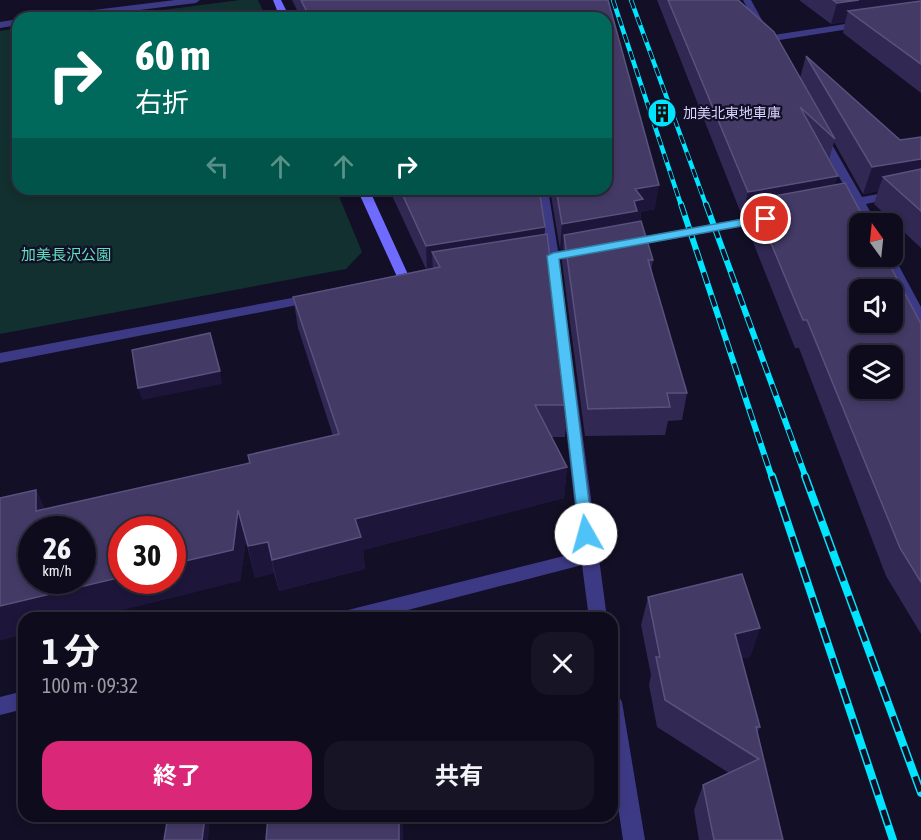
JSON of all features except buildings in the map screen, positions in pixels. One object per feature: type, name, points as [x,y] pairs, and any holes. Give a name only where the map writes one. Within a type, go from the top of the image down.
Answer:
[{"type":"street","points":[[101,12],[196,0]]},
{"type":"street","points":[[747,0],[770,44],[874,23]]},
{"type":"street","points":[[813,120],[866,213]]},
{"type":"street","points":[[825,208],[921,189]]},
{"type":"street","points":[[366,195],[405,281]]},
{"type":"street","points":[[543,195],[553,256],[588,557],[597,612]]},
{"type":"street","points":[[519,262],[777,217]]},
{"type":"street","points":[[894,267],[921,320]]},
{"type":"street","points":[[0,358],[324,296]]},
{"type":"street","points":[[372,612],[588,557]]},
{"type":"street","points":[[0,706],[18,702]]},
{"type":"street","points":[[618,740],[634,840]]},
{"type":"green space","points":[[240,0],[258,0],[263,12],[147,12]]},
{"type":"green space","name":"加美長沢公園","points":[[12,29],[12,195],[338,195],[362,252],[346,269],[0,334],[0,31]]},
{"type":"railway","points":[[613,0],[681,205]]},
{"type":"railway","points":[[631,0],[706,205]]},
{"type":"railway","points":[[681,204],[772,478]]},
{"type":"railway","points":[[706,204],[806,478]]},
{"type":"railway","points":[[772,476],[893,840]]},
{"type":"railway","points":[[805,476],[921,793]]},
{"type":"place","name":"加美北東地車庫","points":[[662,113]]},
{"type":"route","points":[[586,534],[553,256],[766,219]]}]
